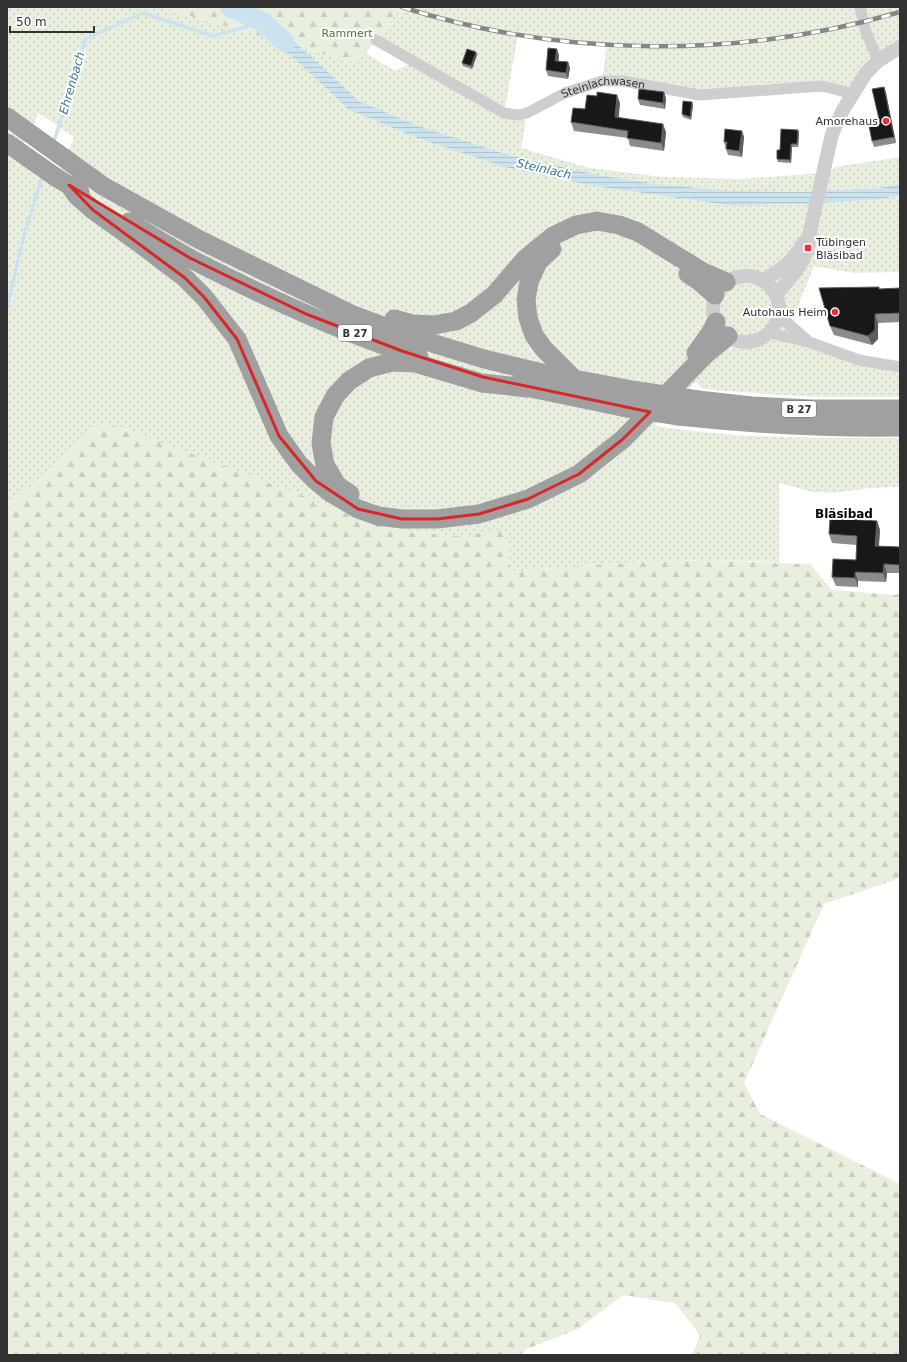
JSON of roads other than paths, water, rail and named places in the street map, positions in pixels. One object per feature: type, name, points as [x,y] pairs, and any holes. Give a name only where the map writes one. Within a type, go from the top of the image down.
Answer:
[{"type":"highway","name":"B 27","points":[[7,117],[103,186],[200,240],[353,315],[406,335],[484,359],[575,380],[698,400],[752,406],[804,409],[900,409]]},
{"type":"highway","name":"B 27","points":[[13,148],[63,182],[190,258],[306,314],[402,352],[483,377],[528,388],[622,407],[679,416],[794,426],[847,428],[900,427]]},
{"type":"highway","points":[[63,182],[93,210],[186,278],[204,297],[236,339],[278,436],[299,464],[331,493],[358,509],[378,516],[402,519],[437,519],[479,514],[528,499],[579,474],[623,439],[705,355],[728,336]]},
{"type":"highway","points":[[302,291],[412,324],[434,325],[456,321],[471,313],[494,295],[526,258],[553,236],[576,224],[597,221],[619,225],[638,232],[703,272],[721,289]]},
{"type":"highway","points":[[575,380],[543,348],[534,335],[527,312],[526,300],[529,282],[538,262],[559,242],[578,232],[596,230],[617,233],[639,242],[699,281],[721,289]]},
{"type":"highway","points":[[528,388],[482,383],[415,363],[392,362],[370,368],[349,381],[335,396],[324,417],[321,443],[325,465],[337,485],[360,501],[382,507],[416,513],[454,512],[497,503],[529,493],[571,470],[613,437],[662,390],[696,354],[716,322]]},
{"type":"street","points":[[860,7],[866,32],[878,61]]},
{"type":"street","name":"Steinlachwasen","points":[[376,40],[504,113],[518,115],[528,113],[564,93],[602,81],[624,81],[700,95],[822,86],[851,95]]},
{"type":"street","points":[[776,295],[796,271],[808,248],[832,134],[843,110],[866,73],[878,61],[900,47]]},
{"type":"street","points":[[763,280],[778,272],[787,264],[798,250],[812,225]]},
{"type":"street","points":[[753,276],[763,280],[776,295],[779,305],[776,322],[769,333],[760,339],[749,342],[738,341],[728,336],[721,330],[716,322],[713,309],[721,289],[734,278],[753,276]]},
{"type":"street","points":[[778,315],[809,342]]},
{"type":"street","points":[[769,333],[809,342],[859,360],[900,367]]},
{"type":"water","name":"Steinlach","points":[[270,19],[359,101],[418,126],[508,155],[598,175],[655,184],[729,191],[801,192],[880,188],[900,184],[900,195],[882,199],[799,204],[728,205],[595,186],[505,167],[415,137],[348,109],[298,62],[258,28]]},
{"type":"waterway","name":"Ehrenbach","points":[[230,7],[263,22],[285,42]]},
{"type":"waterway","name":"Ehrenbach","points":[[53,144],[70,93],[85,39],[143,13],[213,36],[263,22]]},
{"type":"waterway","name":"Ehrenbach","points":[[7,308],[24,235],[43,174]]},
{"type":"railway","points":[[402,7],[462,24],[524,36],[587,43],[651,46],[714,45],[777,38],[839,27],[900,12]]},
{"type":"place","name":"Amorehaus","points":[[886,121]]},
{"type":"place","name":"Tübingen Bläsibad","points":[[808,248]]},
{"type":"place","name":"Autohaus Heim","points":[[835,312]]},
{"type":"district","name":"Bläsibad","points":[[844,514]]},
{"type":"park label","name":"Rammert","points":[[347,33]]}]
